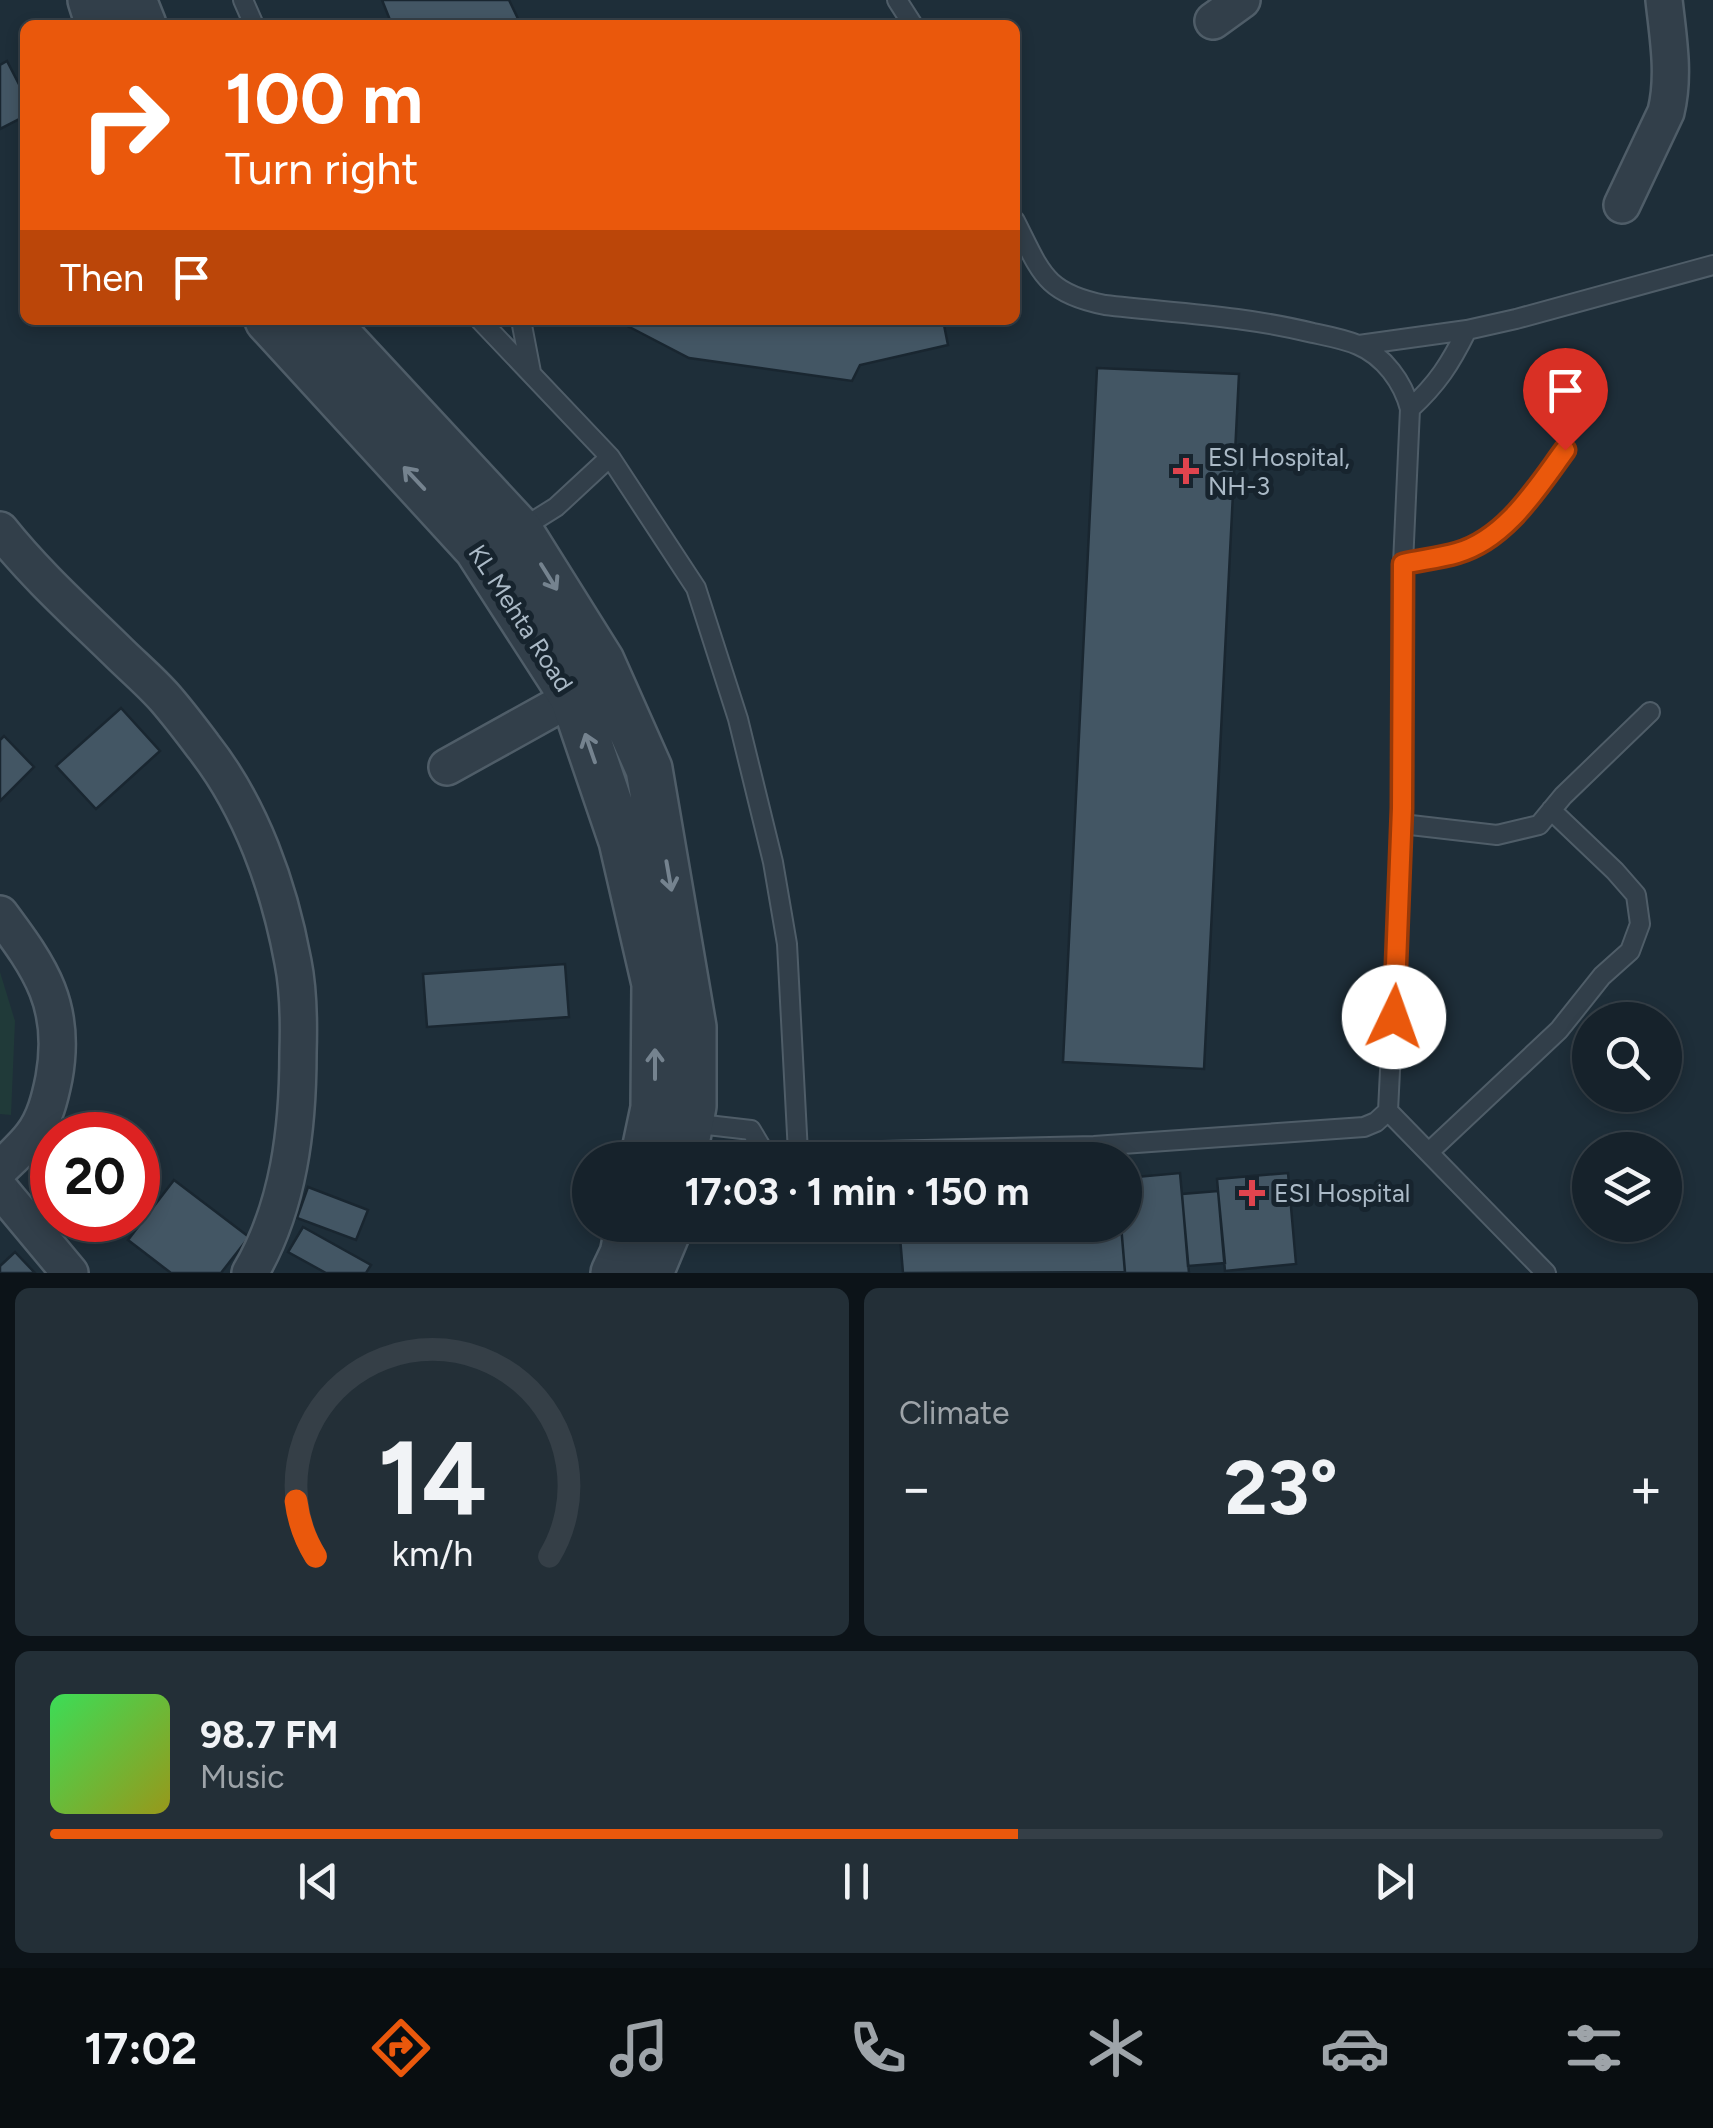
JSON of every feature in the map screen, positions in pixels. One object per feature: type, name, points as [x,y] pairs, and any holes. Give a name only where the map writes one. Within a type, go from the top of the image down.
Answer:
[{"type":"street","points":[[1213,21],[1242,0]]},
{"type":"street","points":[[1622,205],[1666,112],[1670,95],[1672,78],[1664,0]]},
{"type":"street","name":"KL Mehta Road","points":[[273,325],[477,548],[573,697],[622,841],[655,984],[654,1108],[647,1142]]},
{"type":"street","name":"KL Mehta Road","points":[[329,325],[520,530],[601,660],[649,769],[693,1027],[692,1106],[686,1142]]},
{"type":"street","points":[[0,530],[42,580],[164,696],[207,750],[236,796],[264,856],[293,962],[299,1009],[298,1081],[294,1136],[282,1196],[250,1273]]},
{"type":"street","points":[[446,767],[573,697]]},
{"type":"street","points":[[0,914],[45,981],[56,1020],[58,1052],[45,1113],[33,1135],[0,1170]]},
{"type":"street","points":[[0,1190],[70,1273]]},
{"type":"street","points":[[614,1273],[625,1242]]},
{"type":"street","points":[[650,1273],[663,1242]]},
{"type":"lane","points":[[1020,231],[1039,268],[1055,286],[1080,300],[1263,322],[1359,345],[1381,360],[1406,394],[1410,409],[1403,564],[1402,824],[1388,1111],[1364,1127],[1142,1143]]},
{"type":"lane","points":[[1359,345],[1516,319],[1713,264]]},
{"type":"lane","points":[[485,325],[610,457],[696,588],[738,719],[773,862],[786,944],[797,1142]]},
{"type":"lane","points":[[522,325],[530,372]]},
{"type":"lane","points":[[1410,409],[1434,387],[1467,330]]},
{"type":"lane","points":[[1403,564],[1478,544],[1522,506],[1565,450]]},
{"type":"lane","points":[[520,530],[556,506],[610,457]]},
{"type":"lane","points":[[1402,824],[1497,835],[1539,825],[1563,796],[1650,712]]},
{"type":"lane","points":[[1429,1152],[1559,1030],[1602,976],[1630,950],[1640,924],[1636,895],[1551,810]]},
{"type":"lane","points":[[1388,1111],[1546,1273]]},
{"type":"lane","points":[[686,1142],[751,1130],[756,1142]]},
{"type":"green space","points":[[0,972],[15,1021],[11,1115],[0,1114]]},
{"type":"building","points":[[382,0],[509,0],[519,20],[390,20]]},
{"type":"building","points":[[7,61],[20,86],[20,119],[0,129],[0,65]]},
{"type":"building","points":[[626,325],[944,325],[948,345],[860,365],[852,381],[689,358]]},
{"type":"building","points":[[1097,368],[1239,374],[1204,1069],[1063,1062]]},
{"type":"building","points":[[121,708],[160,751],[96,809],[56,766]]},
{"type":"building","points":[[4,736],[34,767],[0,801],[0,740]]},
{"type":"building","points":[[565,964],[569,1017],[427,1027],[423,974]]},
{"type":"building","points":[[1180,1173],[1189,1273],[1125,1273],[1122,1242],[1142,1242],[1142,1176]]},
{"type":"building","points":[[1288,1173],[1296,1264],[1225,1271],[1217,1179]]},
{"type":"building","points":[[174,1180],[249,1237],[221,1273],[171,1273],[131,1242],[160,1242],[160,1198]]},
{"type":"building","points":[[308,1187],[368,1210],[356,1240],[297,1218]]},
{"type":"building","points":[[1218,1191],[1225,1263],[1188,1266],[1182,1194]]},
{"type":"building","points":[[303,1227],[371,1265],[366,1273],[326,1273],[288,1252]]},
{"type":"building","points":[[900,1242],[1122,1242],[1125,1272],[903,1273]]},
{"type":"building","points":[[15,1252],[35,1273],[0,1273],[0,1266]]},
{"type":"place","name":"ESI Hospital, NH-3","points":[[1186,471]]},
{"type":"place","name":"ESI Hospital","points":[[1252,1193]]},
{"type":"route","points":[[1394,1017],[1404,730],[1403,564],[1478,544],[1522,506],[1565,450]]}]
